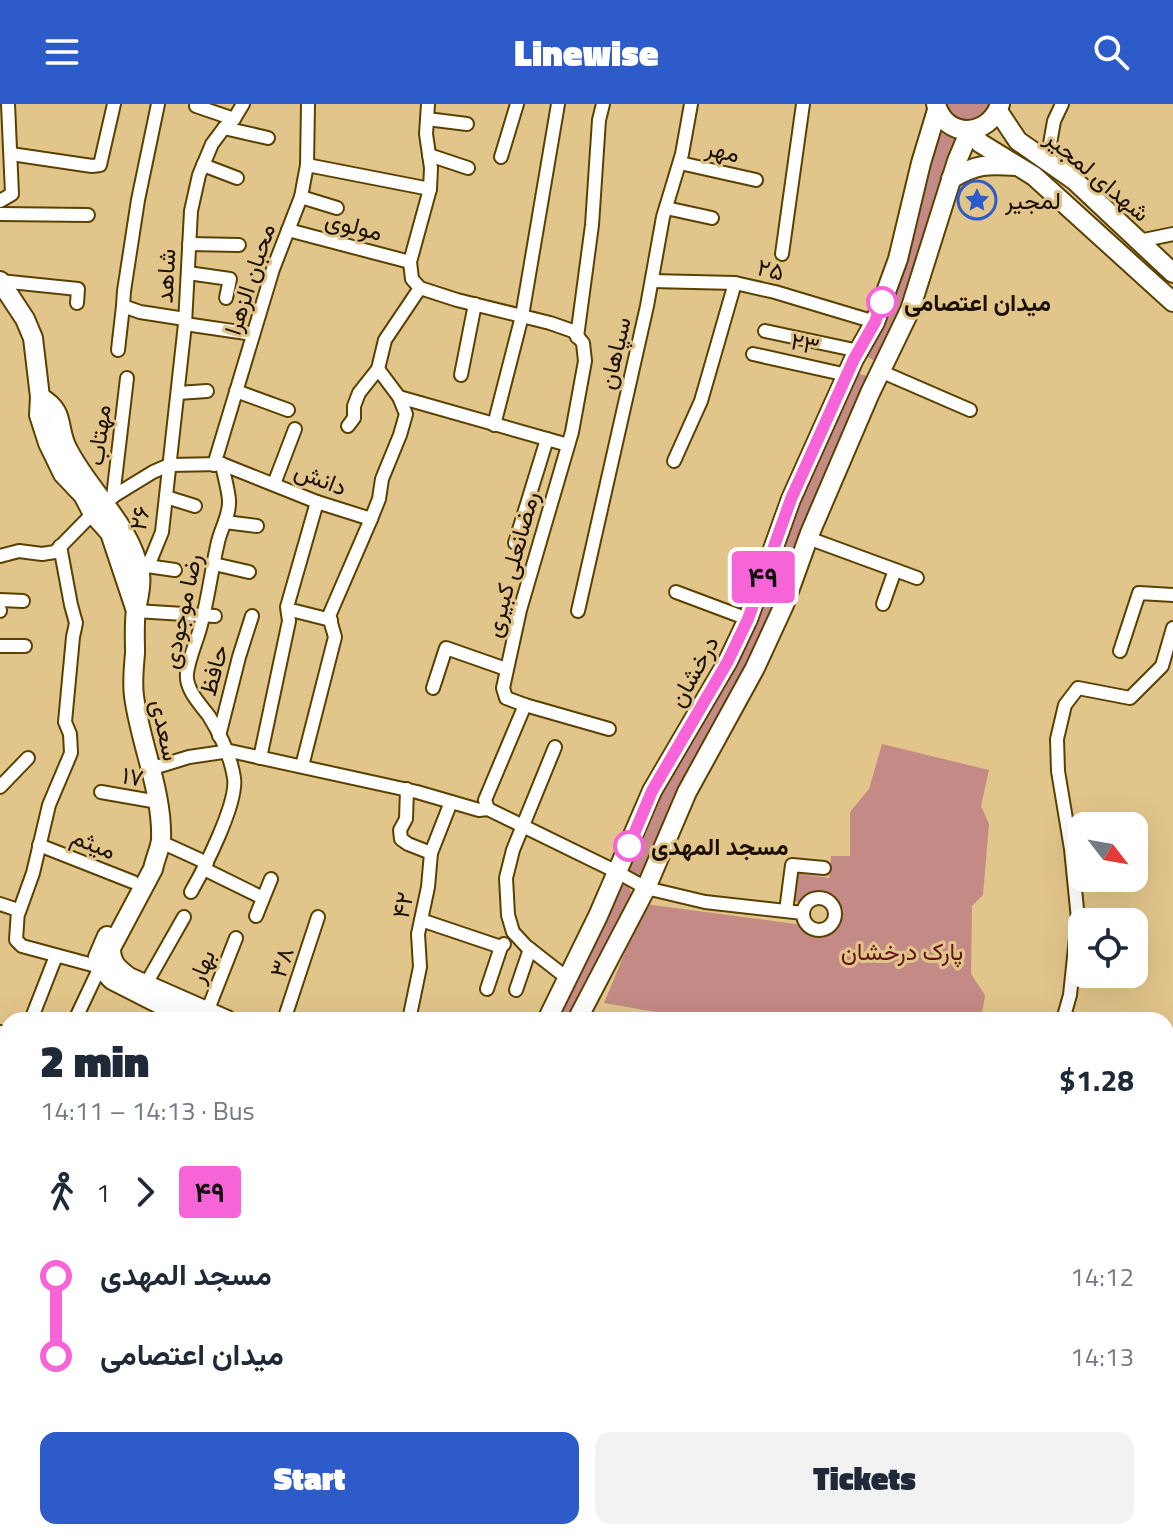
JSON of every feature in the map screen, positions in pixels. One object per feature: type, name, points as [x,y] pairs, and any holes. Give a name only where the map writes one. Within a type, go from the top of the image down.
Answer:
[{"type":"main road","points":[[937,107],[943,119],[951,125],[970,130],[987,124],[999,107]]},
{"type":"main road","name":"درخشان","points":[[551,1012],[652,791],[728,661],[748,619],[791,499],[875,322],[898,259],[937,107]]},
{"type":"main road","name":"شهدای لمجیر","points":[[999,107],[1018,141],[1074,180],[1173,273]]},
{"type":"main road","name":"شهدای لمجیر","points":[[970,130],[980,143],[1034,176],[1173,302]]},
{"type":"main road","points":[[581,1012],[646,888],[687,792],[755,668],[784,605],[808,538],[880,371],[910,310],[957,161],[970,130]]},
{"type":"main road","points":[[996,153],[1000,135],[1014,136]]},
{"type":"main road","points":[[951,179],[968,169],[986,164],[1018,166]]},
{"type":"main road","name":"سعدی","points":[[0,281],[25,319],[33,338],[40,397],[53,404],[65,444],[79,470],[103,504],[112,511],[144,571],[136,611],[134,694],[158,802],[158,850],[153,869],[106,963]]},
{"type":"main road","points":[[854,362],[880,371]]},
{"type":"main road","name":"سعدی","points":[[103,504],[136,611]]},
{"type":"main road","points":[[158,850],[147,860],[133,882],[98,957],[106,963],[112,980],[143,990],[176,1012]]},
{"type":"street","points":[[0,201],[12,194],[8,104]]},
{"type":"street","points":[[11,154],[100,165],[114,104]]},
{"type":"street","points":[[118,350],[138,200],[158,104]]},
{"type":"street","name":"شاهد","points":[[169,465],[185,322],[191,211],[199,175],[212,144],[243,104]]},
{"type":"street","name":"محبان الزهرا","points":[[218,464],[253,334],[301,197],[307,165],[308,104]]},
{"type":"street","points":[[428,104],[426,134],[431,168],[430,189],[410,262],[412,279],[420,288],[550,323],[573,331],[577,337]]},
{"type":"street","points":[[501,157],[517,104]]},
{"type":"street","points":[[494,425],[522,316],[558,104]]},
{"type":"street","name":"رمضانعلی کبیری","points":[[525,705],[506,698],[503,688],[528,582],[572,432],[585,361],[583,343],[577,337],[591,240],[599,120],[603,104]]},
{"type":"street","name":"سپاهان","points":[[578,611],[691,104]]},
{"type":"street","points":[[782,254],[803,104]]},
{"type":"street","points":[[1047,161],[1054,121],[1062,104]]},
{"type":"street","points":[[196,106],[268,138]]},
{"type":"street","points":[[427,119],[467,124]]},
{"type":"street","points":[[429,155],[468,168]]},
{"type":"street","name":"مهر","points":[[680,163],[756,180]]},
{"type":"street","points":[[203,165],[237,178]]},
{"type":"street","points":[[307,165],[430,189]]},
{"type":"street","points":[[301,197],[337,208]]},
{"type":"street","points":[[666,208],[712,218]]},
{"type":"street","points":[[0,214],[88,215]]},
{"type":"street","name":"مولوی","points":[[288,230],[410,262]]},
{"type":"street","points":[[1139,241],[1173,234]]},
{"type":"street","points":[[189,244],[239,245]]},
{"type":"street","points":[[188,273],[230,279],[226,298]]},
{"type":"street","points":[[0,281],[78,289],[77,303]]},
{"type":"street","name":"۲۵","points":[[652,281],[735,283],[875,322]]},
{"type":"street","points":[[674,461],[701,401],[735,283]]},
{"type":"street","points":[[348,426],[354,418],[359,393],[378,369],[385,340],[420,288]]},
{"type":"street","points":[[461,375],[475,304]]},
{"type":"street","points":[[123,306],[185,322],[253,334]]},
{"type":"street","points":[[765,331],[854,362]]},
{"type":"street","name":"۲۳","points":[[753,354],[854,362]]},
{"type":"street","points":[[378,369],[399,397],[568,445]]},
{"type":"street","points":[[880,371],[970,410]]},
{"type":"street","name":"مهتاب","points":[[103,504],[127,378]]},
{"type":"street","points":[[178,393],[207,391]]},
{"type":"street","points":[[236,391],[288,410]]},
{"type":"street","name":"دانش","points":[[60,546],[103,504],[169,465],[218,464],[371,519],[406,414],[399,397]]},
{"type":"street","points":[[274,484],[295,429]]},
{"type":"street","points":[[515,543],[547,439]]},
{"type":"street","name":"رضا موجودی","points":[[191,892],[232,804],[235,781],[227,752],[187,681],[187,670],[209,616],[218,540],[229,503],[218,464]]},
{"type":"street","name":"۲۶","points":[[144,571],[162,532],[169,465]]},
{"type":"street","points":[[166,497],[195,506]]},
{"type":"street","points":[[260,758],[289,621],[287,607],[317,502]]},
{"type":"street","points":[[302,766],[335,637],[329,616],[371,519]]},
{"type":"street","points":[[225,522],[257,526]]},
{"type":"street","points":[[808,538],[917,578]]},
{"type":"street","points":[[0,556],[19,551],[55,552],[60,546]]},
{"type":"street","points":[[60,546],[76,623],[65,722],[70,734],[71,753],[49,805],[33,873],[19,912],[16,940],[22,946],[56,956],[106,963],[79,1012]]},
{"type":"street","points":[[214,564],[249,572]]},
{"type":"street","points":[[144,571],[175,570]]},
{"type":"street","points":[[883,604],[895,570]]},
{"type":"street","points":[[676,592],[748,619]]},
{"type":"street","points":[[1120,651],[1139,593],[1173,595]]},
{"type":"street","points":[[0,600],[23,601]]},
{"type":"street","points":[[136,611],[209,616]]},
{"type":"street","points":[[295,611],[331,620]]},
{"type":"street","name":"حافظ","points":[[219,736],[252,616]]},
{"type":"street","points":[[1065,1012],[1070,995],[1078,919],[1071,849],[1058,771],[1057,739],[1065,705],[1078,688],[1130,698],[1162,666],[1173,628]]},
{"type":"street","points":[[0,646],[25,646]]},
{"type":"street","points":[[433,688],[446,648],[506,669]]},
{"type":"street","points":[[488,809],[485,800],[525,705],[609,729]]},
{"type":"street","points":[[555,747],[513,850],[506,878],[508,915],[513,932],[567,978]]},
{"type":"street","points":[[150,769],[189,757],[227,752],[407,789],[479,810],[488,809],[646,888],[705,902],[803,913]]},
{"type":"street","points":[[0,787],[28,758]]},
{"type":"street","points":[[407,789],[406,819],[400,830],[401,839],[431,853]]},
{"type":"street","name":"۱۷","points":[[101,792],[158,802]]},
{"type":"street","name":"۴۲","points":[[411,1012],[420,967],[418,934],[428,887],[431,853],[451,802]]},
{"type":"street","name":"میثم","points":[[39,845],[133,882]]},
{"type":"street","points":[[158,850],[205,866],[263,898]]},
{"type":"street","points":[[786,911],[792,865],[824,868]]},
{"type":"street","points":[[256,916],[271,879]]},
{"type":"street","points":[[0,904],[19,912]]},
{"type":"street","points":[[143,990],[184,917]]},
{"type":"street","name":"۳۸","points":[[287,1012],[318,917]]},
{"type":"street","points":[[421,920],[501,947]]},
{"type":"street","points":[[487,989],[501,947],[513,932]]},
{"type":"street","name":"بهار","points":[[205,1012],[236,938]]},
{"type":"street","points":[[516,990],[530,949]]},
{"type":"street","points":[[34,1012],[56,956]]},
{"type":"green space","points":[[944,104],[992,104],[984,117],[968,123],[952,118]]},
{"type":"green space","points":[[950,133],[959,137],[909,295],[877,362],[862,354],[932,146],[939,134]]},
{"type":"green space","points":[[854,372],[870,377],[760,645],[644,875],[638,878],[627,871],[641,831],[794,511]]},
{"type":"green space","name":"پارک درخشان","points":[[882,744],[989,770],[981,806],[989,824],[983,895],[972,906],[971,974],[985,995],[982,1012],[656,1012],[604,1003],[645,904],[796,924],[809,934],[829,934],[838,924],[839,902],[828,892],[815,891],[801,902],[791,901],[795,873],[829,878],[831,856],[850,856],[850,812],[869,789]]},
{"type":"green space","points":[[619,885],[628,886],[632,893],[630,904],[575,1012],[557,1012]]},
{"type":"bus line","name":"۴۹","points":[[629,846],[652,791],[728,661],[748,619],[791,499],[882,302]]},
{"type":"place","name":"لمجیر","points":[[977,200]]},
{"type":"place","name":"میدان اعتصامی","points":[[882,302]]},
{"type":"place","name":"مسجد المهدی","points":[[629,846]]}]
